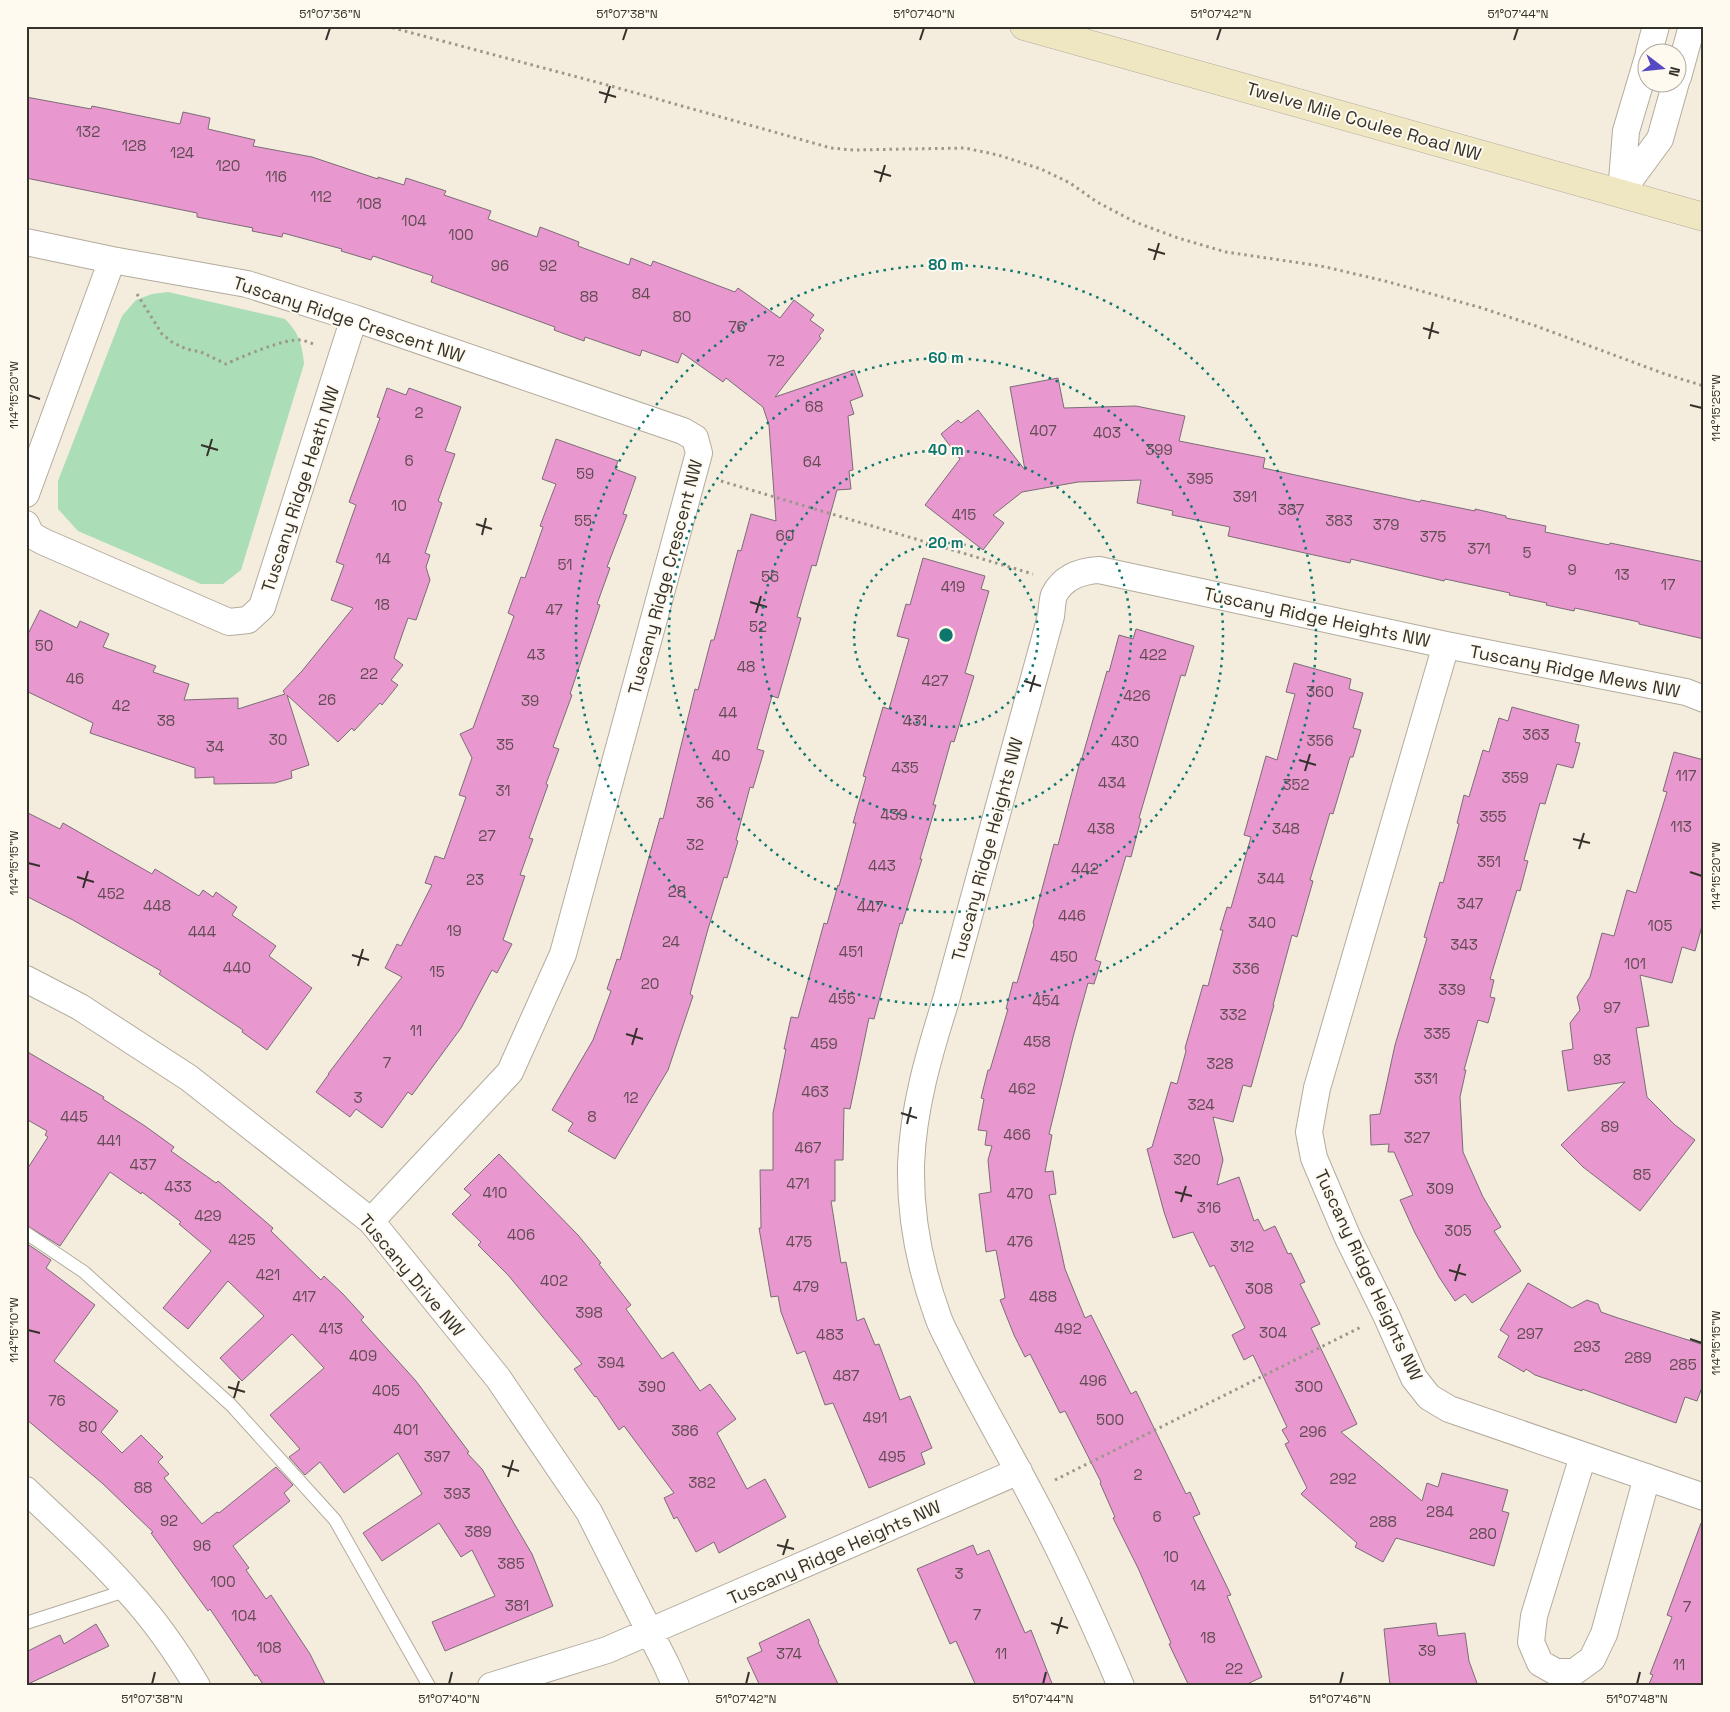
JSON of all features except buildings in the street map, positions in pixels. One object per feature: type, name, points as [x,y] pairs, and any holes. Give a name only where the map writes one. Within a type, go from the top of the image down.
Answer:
[{"type":"street","name":"Twelve Mile Coulee Road NW","points":[[1024,26],[1704,217]]},
{"type":"street","points":[[1652,42],[1656,26]]},
{"type":"street","points":[[1688,42],[1692,26]]},
{"type":"street","points":[[1621,193],[1626,131],[1638,91]]},
{"type":"street","points":[[1621,193],[1660,139],[1673,92]]},
{"type":"street","name":"Tuscany Ridge Crescent NW","points":[[26,242],[112,260],[247,284],[354,318],[683,431],[695,438],[699,452],[694,472],[563,954],[510,1072],[371,1221]]},
{"type":"street","points":[[26,494],[112,260]]},
{"type":"street","name":"Tuscany Ridge Heath NW","points":[[26,524],[31,534],[44,542],[229,622],[248,620],[262,607],[354,318]]},
{"type":"street","name":"Tuscany Ridge Heights NW","points":[[1121,1686],[1060,1552],[973,1389],[937,1315],[924,1272],[915,1229],[912,1166],[917,1106],[928,1058],[946,1000],[1051,616],[1054,596],[1062,584],[1073,575],[1085,571],[1099,570],[1446,645],[1317,1088],[1309,1132],[1314,1158],[1348,1238],[1386,1315],[1414,1378],[1429,1397],[1449,1409],[1704,1497]]},
{"type":"street","name":"Tuscany Ridge Mews NW","points":[[1446,645],[1686,692],[1704,699]]},
{"type":"street","name":"Tuscany Drive NW","points":[[26,980],[80,1007],[189,1078],[371,1221],[498,1378],[589,1512],[676,1686]]},
{"type":"street","points":[[1584,1456],[1534,1616],[1531,1642],[1540,1663],[1556,1672],[1574,1672],[1592,1659],[1604,1634],[1647,1478]]},
{"type":"street","name":"Tuscany Ridge Heights NW","points":[[491,1686],[607,1650],[1024,1482]]},
{"type":"street","points":[[26,1490],[128,1590],[178,1654],[197,1686]]},
{"type":"lane","points":[[26,1233],[84,1272],[231,1405],[335,1520],[429,1686]]},
{"type":"lane","points":[[26,1624],[128,1590]]},
{"type":"path","points":[[386,26],[831,148],[853,150],[965,148],[998,155],[1041,169],[1070,183],[1097,202],[1134,222],[1178,238],[1226,252],[1321,266],[1385,280],[1500,314],[1665,374],[1704,386]]},
{"type":"path","points":[[103,285],[138,294],[162,334],[172,342],[186,349],[201,352],[226,364],[258,350],[287,341],[299,340],[343,354]]},
{"type":"path","points":[[694,472],[980,557],[1062,584]]},
{"type":"path","points":[[1024,1482],[1386,1315]]},
{"type":"green space","points":[[168,292],[285,319],[297,334],[302,350],[304,364],[241,570],[223,584],[201,584],[78,531],[58,509],[58,481],[122,316],[136,300],[152,294]]}]
